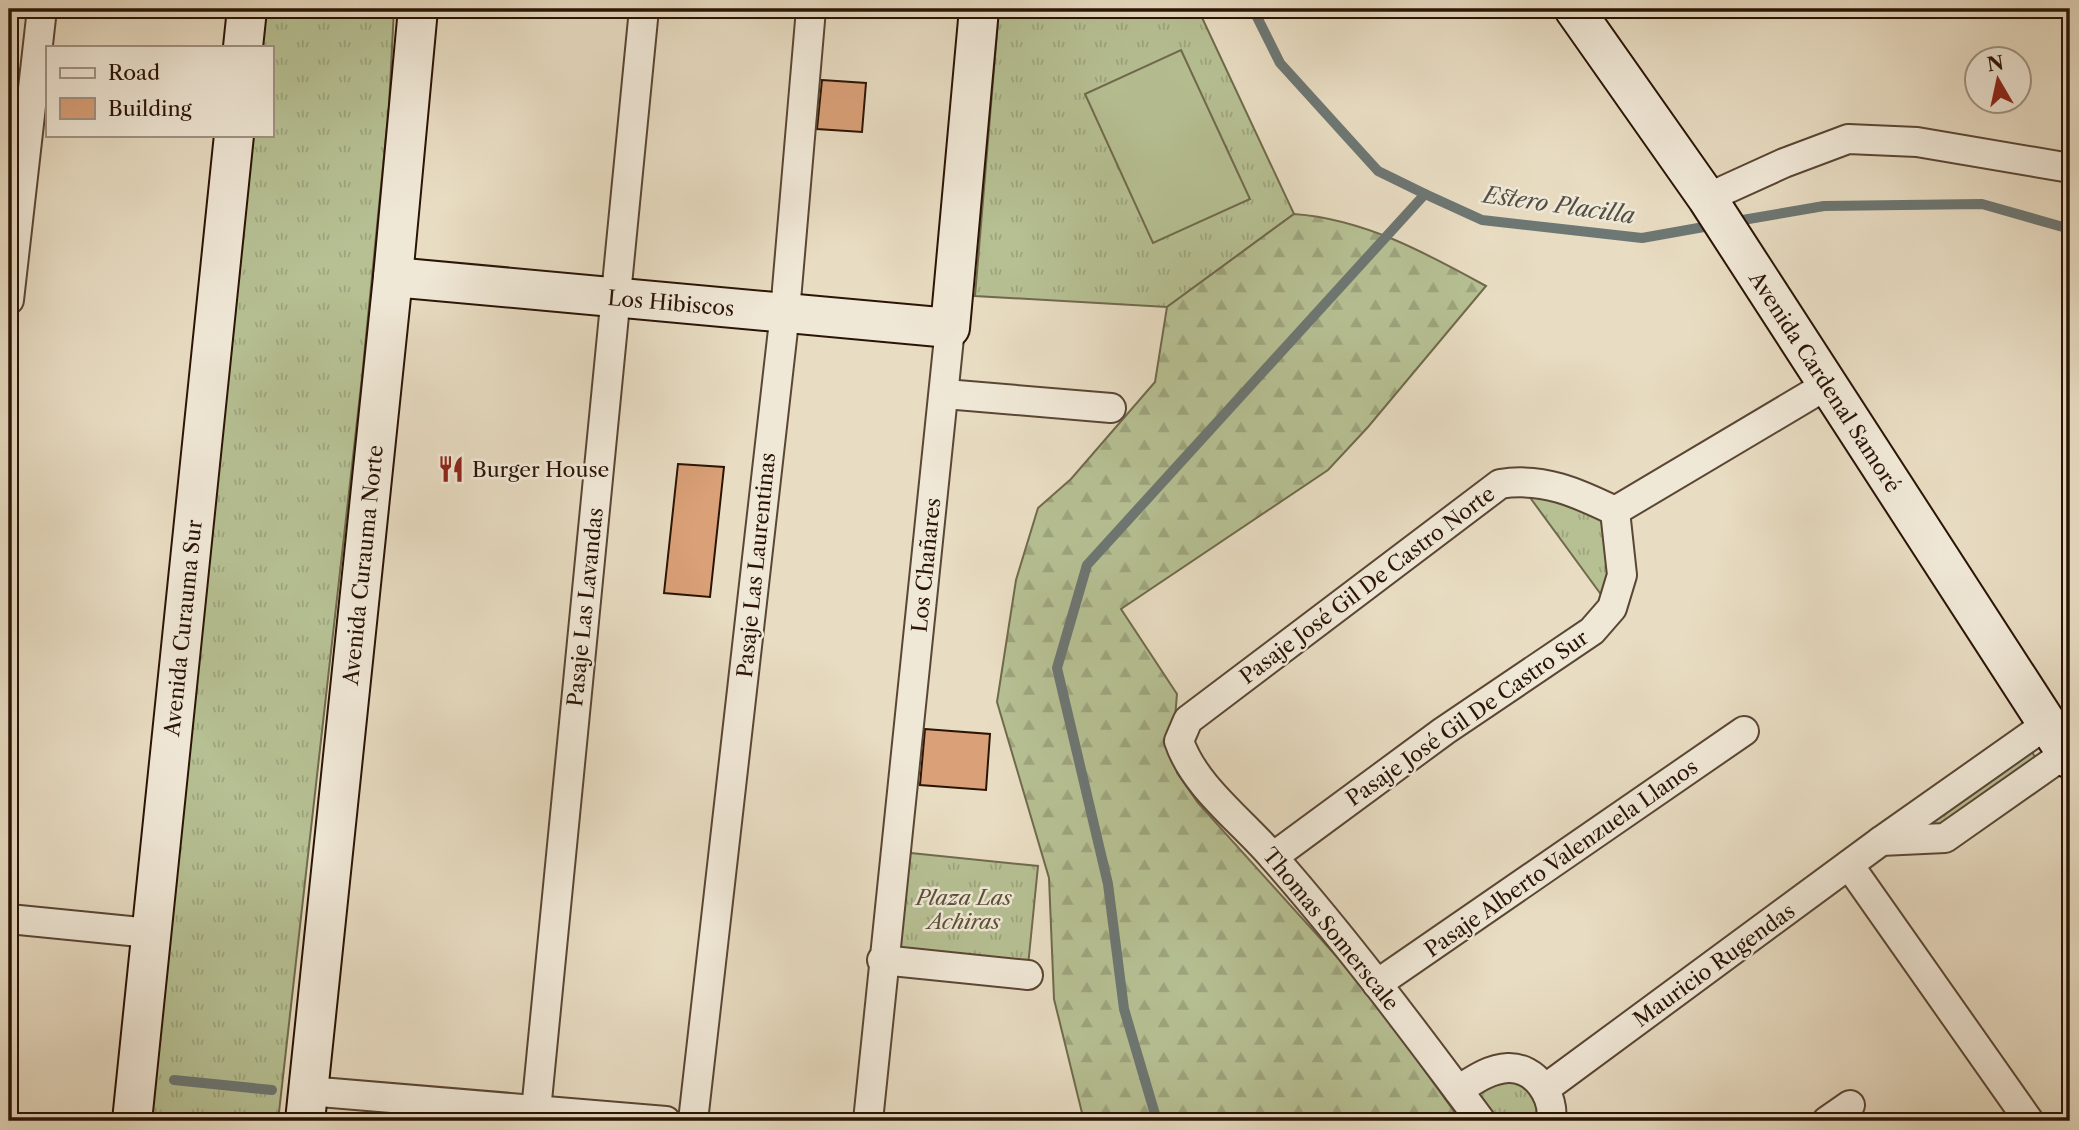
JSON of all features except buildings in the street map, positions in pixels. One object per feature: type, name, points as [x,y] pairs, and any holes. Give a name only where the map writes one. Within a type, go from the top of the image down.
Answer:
[{"type":"street","points":[[9,300],[42,9]]},
{"type":"street","points":[[243,46],[247,9]]},
{"type":"street","name":"Avenida Curauma Norte","points":[[307,1106],[393,277],[418,9]]},
{"type":"street","name":"Pasaje Las Lavandas","points":[[536,1116],[644,9]]},
{"type":"street","name":"Pasaje Las Laurentinas","points":[[693,1121],[785,312],[811,9]]},
{"type":"street","name":"Los Chañares","points":[[868,1121],[882,960],[945,394],[979,9]]},
{"type":"street","name":"Avenida Cardenal Samoré","points":[[1574,9],[1707,198],[2061,745]]},
{"type":"street","name":"Avenida Curauma Sur","points":[[132,1121],[234,136]]},
{"type":"street","points":[[1707,198],[1784,163],[1849,139],[1917,142],[2070,169]]},
{"type":"street","name":"Los Hibiscos","points":[[393,277],[950,328]]},
{"type":"street","points":[[1615,512],[1827,385]]},
{"type":"street","points":[[945,394],[1111,408]]},
{"type":"street","name":"Pasaje José Gil De Castro Norte","points":[[1179,741],[1188,720],[1500,484],[1521,481],[1570,489],[1615,512]]},
{"type":"street","name":"Pasaje José Gil De Castro Sur","points":[[1273,857],[1444,731],[1592,631],[1612,608],[1622,575],[1615,512]]},
{"type":"street","name":"Pasaje Alberto Valenzuela Llanos","points":[[1377,984],[1744,732]]},
{"type":"street","name":"Thomas Somerscale","points":[[1179,741],[1186,762],[1273,857],[1377,984],[1481,1121]]},
{"type":"street","name":"Mauricio Rugendas","points":[[1546,1088],[1881,841],[1945,838],[2061,745]]},
{"type":"street","points":[[1849,864],[2029,1121]]},
{"type":"street","points":[[9,919],[150,933]]},
{"type":"street","points":[[882,960],[1028,975]]},
{"type":"street","points":[[1458,1090],[1488,1072],[1511,1067],[1531,1075],[1546,1088],[1553,1109],[1552,1121]]},
{"type":"street","points":[[1827,1121],[1850,1105]]},
{"type":"street","points":[[307,1106],[666,1121]]},
{"type":"green space","points":[[264,9],[394,9],[389,106],[362,377],[278,1121],[151,1121],[252,136],[273,136],[273,46],[260,46]]},
{"type":"green space","points":[[999,9],[1198,9],[1294,214],[1167,307],[975,296]]},
{"type":"green space","points":[[1181,50],[1250,199],[1153,243],[1085,94]]},
{"type":"green space","points":[[1294,214],[1320,217],[1370,230],[1417,250],[1486,286],[1368,427],[1328,470],[1121,609],[1177,694],[1173,742],[1177,773],[1198,803],[1366,989],[1461,1121],[1084,1121],[1054,999],[1049,878],[997,702],[1016,580],[1038,508],[1071,479],[1155,382],[1167,307]]},
{"type":"green space","points":[[1526,492],[1605,517],[1613,541],[1605,600]]},
{"type":"green space","points":[[2024,740],[2043,769],[1945,838],[1881,841]]},
{"type":"green space","name":"Plaza Las Achiras","points":[[901,852],[1038,866],[1028,966],[890,952]]},
{"type":"green space","points":[[1511,1067],[1551,1121],[1481,1121],[1458,1090]]},
{"type":"waterway","name":"Estero Placilla","points":[[1253,9],[1280,63],[1378,171],[1425,194],[1482,220],[1642,238],[1715,225]]},
{"type":"waterway","points":[[1157,1121],[1124,1009],[1108,884],[1057,668],[1087,565],[1425,194]]},
{"type":"waterway","name":"Estero Placilla","points":[[1731,222],[1824,206],[1982,204],[2070,229]]},
{"type":"waterway","points":[[174,1080],[272,1090]]},
{"type":"place","name":"Burger House","points":[[451,469]]}]
